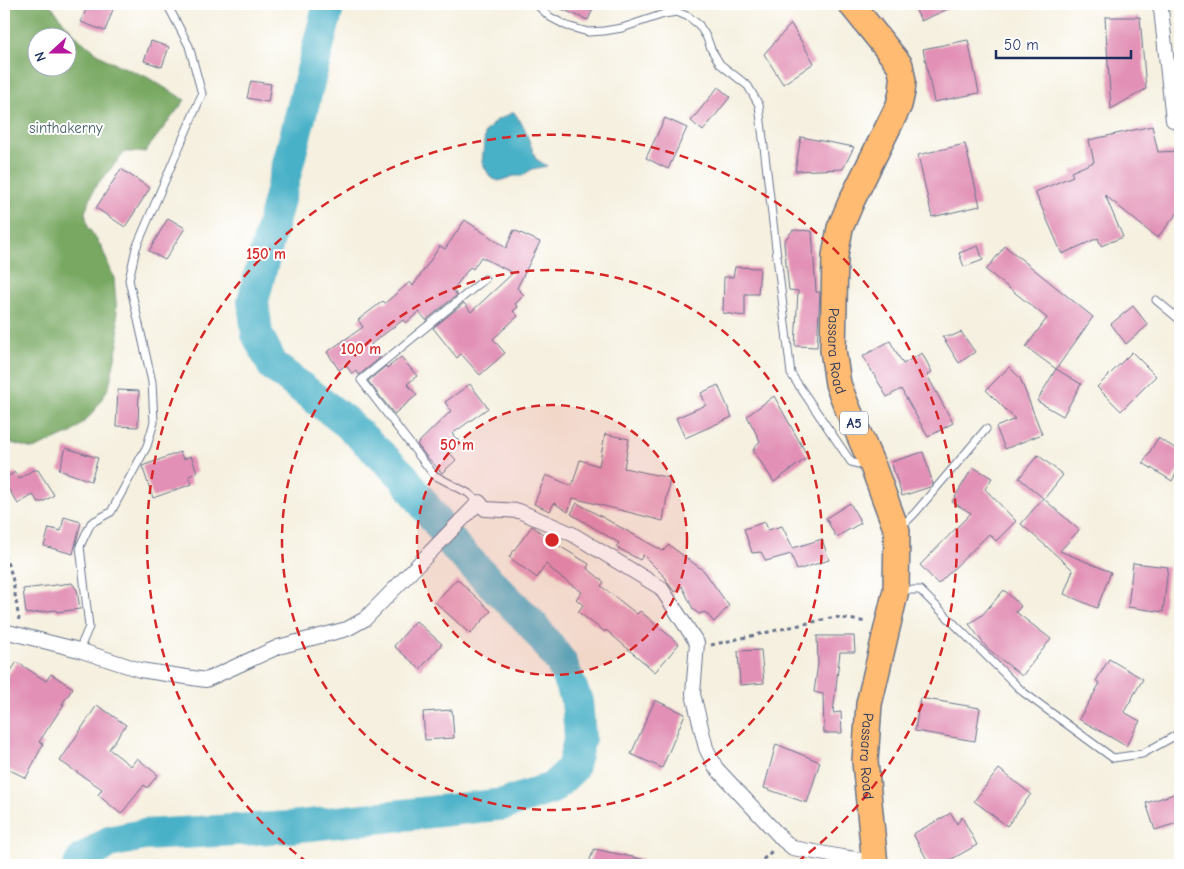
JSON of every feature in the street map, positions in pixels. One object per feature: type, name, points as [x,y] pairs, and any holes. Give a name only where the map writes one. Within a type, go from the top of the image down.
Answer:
[{"type":"highway","name":"Passara Road","points":[[850,4],[900,65],[903,81],[899,105],[840,228],[835,256],[833,350],[838,384],[874,469],[897,531],[896,590],[869,704],[865,761],[874,864]]},
{"type":"street","points":[[1158,4],[1161,9],[1173,120],[1180,123]]},
{"type":"street","points":[[4,631],[79,650],[140,670],[206,680],[278,647],[348,629],[365,619],[479,502],[485,509],[519,512],[572,534],[661,588],[697,643],[693,694],[706,748],[716,768],[783,840],[793,848],[874,864]]},
{"type":"lane","points":[[79,650],[89,627],[80,546],[91,523],[111,512],[147,446],[154,422],[152,382],[129,280],[136,248],[202,94],[189,46],[167,4]]},
{"type":"lane","points":[[536,4],[550,17],[567,26],[588,32],[622,28],[664,14],[677,12],[689,17],[699,25],[708,38],[711,49],[720,64],[748,86],[759,105],[791,374],[851,462],[874,469]]},
{"type":"lane","points":[[479,502],[468,493],[434,475],[361,380],[486,279]]},
{"type":"lane","points":[[1156,300],[1180,320]]},
{"type":"lane","points":[[897,531],[915,513],[986,429]]},
{"type":"lane","points":[[896,590],[920,590],[1023,692],[1113,758],[1142,754],[1180,733]]},
{"type":"path","points":[[4,555],[12,575],[21,635]]},
{"type":"path","points":[[697,643],[708,646],[834,618],[887,624]]},
{"type":"path","points":[[757,865],[783,840]]},
{"type":"green space","name":"sinthakerny","points":[[4,4],[50,4],[69,28],[28,28],[28,78],[78,78],[78,38],[107,60],[147,77],[185,100],[145,152],[125,152],[95,187],[85,212],[88,227],[101,246],[114,278],[119,339],[109,387],[93,413],[73,432],[33,449],[4,441]]},
{"type":"water","points":[[514,112],[524,127],[536,159],[547,166],[532,169],[522,176],[514,176],[499,181],[491,178],[482,163],[485,133],[495,121]]},
{"type":"building","points":[[88,4],[115,4],[105,31],[81,22]]},
{"type":"building","points":[[549,4],[595,4],[588,20]]},
{"type":"building","points":[[913,4],[959,4],[921,21]]},
{"type":"building","points":[[1105,17],[1140,17],[1146,89],[1111,109]]},
{"type":"building","points":[[791,24],[814,63],[783,84],[764,54]]},
{"type":"building","points":[[968,40],[979,93],[934,102],[923,49]]},
{"type":"building","points":[[151,41],[169,47],[162,67],[144,61]]},
{"type":"building","points":[[251,81],[271,84],[268,102],[247,98]]},
{"type":"building","points":[[718,87],[730,97],[703,131],[691,121]]},
{"type":"building","points":[[665,118],[687,128],[668,169],[646,158]]},
{"type":"building","points":[[1152,126],[1158,152],[1180,151],[1180,210],[1157,238],[1105,195],[1123,237],[1101,246],[1098,238],[1062,254],[1035,192],[1073,176],[1071,172],[1094,162],[1089,140]]},
{"type":"building","points":[[801,137],[854,147],[843,169],[795,171]]},
{"type":"building","points":[[965,144],[980,206],[932,217],[918,155]]},
{"type":"building","points":[[121,169],[150,188],[125,227],[96,208]]},
{"type":"building","points":[[168,218],[185,228],[165,260],[149,251]]},
{"type":"building","points":[[465,220],[506,248],[514,230],[540,242],[517,288],[524,295],[515,304],[518,307],[513,311],[518,316],[493,339],[505,353],[480,375],[461,354],[457,358],[433,328],[464,303],[471,312],[513,273],[481,257],[473,269],[470,267],[453,290],[457,295],[426,320],[419,312],[406,323],[403,320],[371,344],[380,358],[359,375],[356,371],[352,374],[346,365],[339,370],[327,352],[363,327],[358,320],[383,301],[385,303],[410,282],[413,286],[440,246],[445,249]]},
{"type":"building","points":[[793,230],[812,231],[816,292],[820,292],[817,347],[795,346],[798,291],[789,290],[784,244],[784,241]]},
{"type":"building","points":[[978,246],[983,260],[964,267],[959,253]]},
{"type":"building","points":[[1005,246],[1093,317],[1056,369],[1026,347],[1047,318],[986,270]]},
{"type":"building","points":[[735,267],[760,268],[758,294],[745,294],[745,316],[723,313],[724,277],[733,277]]},
{"type":"building","points":[[1133,306],[1148,325],[1126,344],[1111,324]]},
{"type":"building","points":[[961,332],[975,352],[959,363],[942,336],[952,336]]},
{"type":"building","points":[[890,341],[903,364],[922,353],[932,372],[927,375],[953,423],[928,437],[901,389],[887,397],[863,356]]},
{"type":"building","points":[[1132,352],[1156,376],[1121,411],[1097,387]]},
{"type":"building","points":[[401,357],[417,376],[407,384],[417,395],[394,414],[368,381],[386,366],[387,368]]},
{"type":"building","points":[[1009,367],[1020,378],[1042,434],[1005,449],[996,427],[1015,419],[986,390]]},
{"type":"building","points":[[1056,369],[1081,384],[1063,416],[1037,401]]},
{"type":"building","points":[[470,384],[488,408],[452,434],[461,443],[450,453],[456,460],[442,473],[417,444],[451,411],[445,402]]},
{"type":"building","points":[[718,385],[732,417],[685,438],[676,418],[706,405],[701,393]]},
{"type":"building","points":[[118,390],[139,391],[138,427],[116,426]]},
{"type":"building","points":[[774,396],[808,457],[774,482],[753,450],[760,441],[747,416]]},
{"type":"building","points":[[605,434],[629,439],[624,468],[670,478],[663,521],[573,498],[568,512],[554,503],[550,511],[534,504],[546,475],[572,486],[580,460],[599,466]]},
{"type":"building","points":[[1158,438],[1180,451],[1180,466],[1172,481],[1143,463]]},
{"type":"building","points":[[66,448],[98,458],[91,481],[59,470]]},
{"type":"building","points":[[180,452],[183,459],[191,456],[197,472],[189,476],[192,484],[153,498],[142,466]]},
{"type":"building","points":[[923,452],[933,484],[930,487],[902,496],[891,462]]},
{"type":"building","points":[[1038,455],[1063,475],[1044,499],[1079,530],[1060,551],[1111,572],[1097,608],[1064,594],[1073,570],[1021,524],[1043,498],[1019,478]]},
{"type":"building","points":[[973,467],[992,478],[985,489],[1016,521],[996,541],[989,534],[938,584],[920,565],[971,513],[952,502]]},
{"type":"building","points":[[33,470],[38,470],[54,495],[43,502],[38,502],[33,495],[18,504],[4,479],[15,472],[19,479]]},
{"type":"building","points":[[577,503],[663,551],[669,545],[704,571],[729,606],[714,622],[705,612],[699,614],[693,609],[682,586],[675,592],[666,578],[643,555],[640,560],[616,547],[619,543],[571,514]]},
{"type":"building","points":[[850,503],[861,523],[836,537],[826,518]]},
{"type":"building","points":[[64,517],[81,522],[73,554],[44,546],[49,528],[61,531]]},
{"type":"building","points":[[765,522],[768,530],[782,526],[793,548],[822,539],[829,560],[797,570],[791,554],[766,561],[761,552],[752,553],[744,529]]},
{"type":"building","points":[[532,526],[589,564],[587,568],[604,582],[601,586],[637,614],[640,611],[679,644],[655,672],[606,630],[605,632],[578,612],[583,605],[576,599],[582,592],[546,564],[537,578],[509,557]]},
{"type":"building","points":[[1133,563],[1168,567],[1163,612],[1128,607]]},
{"type":"building","points":[[457,579],[491,611],[470,634],[435,602]]},
{"type":"building","points":[[72,583],[77,590],[80,609],[26,614],[23,589]]},
{"type":"building","points":[[1004,590],[1021,606],[1016,612],[1051,639],[1022,676],[987,648],[969,624],[982,615]]},
{"type":"building","points":[[416,621],[442,644],[420,669],[394,646]]},
{"type":"building","points":[[817,636],[854,636],[855,652],[840,652],[833,713],[841,712],[842,733],[824,733],[823,694],[814,692],[818,664]]},
{"type":"building","points":[[761,650],[764,683],[740,685],[738,651]]},
{"type":"building","points":[[1109,659],[1143,679],[1124,712],[1140,721],[1126,746],[1079,719],[1100,683],[1096,681]]},
{"type":"building","points":[[17,662],[46,681],[51,674],[73,688],[39,742],[43,744],[26,778],[4,767],[4,681]]},
{"type":"building","points":[[920,698],[980,708],[975,741],[915,731]]},
{"type":"building","points":[[655,700],[685,714],[662,768],[631,754]]},
{"type":"building","points":[[97,705],[126,725],[109,749],[131,766],[137,758],[158,775],[147,788],[144,785],[121,814],[98,795],[102,789],[60,761]]},
{"type":"building","points":[[452,710],[454,738],[425,740],[423,712]]},
{"type":"building","points":[[776,744],[820,762],[807,803],[764,788]]},
{"type":"building","points":[[999,769],[1031,794],[1007,826],[974,801]]},
{"type":"building","points":[[1180,792],[1180,822],[1155,830],[1146,803]]},
{"type":"building","points":[[951,813],[957,824],[962,817],[977,845],[941,865],[930,865],[913,834]]},
{"type":"building","points":[[594,849],[642,859],[641,865],[588,865]]},
{"type":"waterway","points":[[79,865],[82,860],[109,842],[143,835],[291,827],[505,804],[552,788],[572,769],[580,737],[577,701],[561,662],[531,623],[457,549],[403,476],[346,422],[273,366],[257,334],[253,301],[329,4]]}]
